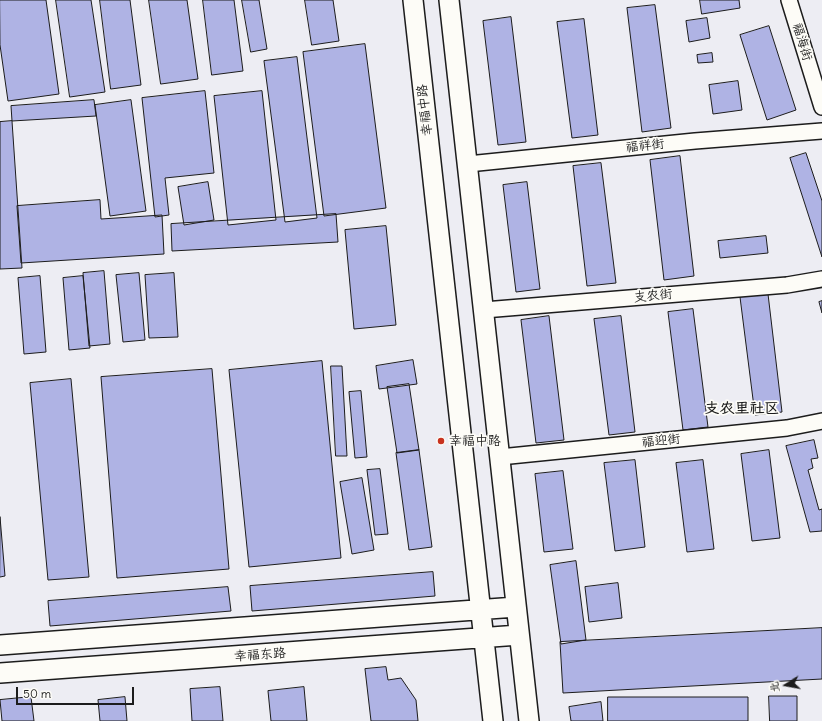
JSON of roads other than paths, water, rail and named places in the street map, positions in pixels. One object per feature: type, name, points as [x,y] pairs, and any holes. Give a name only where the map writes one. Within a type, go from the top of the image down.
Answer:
[{"type":"street","name":"幸福中路","points":[[413,0],[493,721]]},
{"type":"street","points":[[449,0],[529,721]]},
{"type":"street","name":"福海街","points":[[789,0],[822,107]]},
{"type":"street","name":"福祥街","points":[[468,164],[695,141],[822,131]]},
{"type":"street","name":"支农街","points":[[484,310],[787,285],[822,279]]},
{"type":"street","name":"福迎街","points":[[500,458],[787,428],[822,421]]},
{"type":"street","points":[[0,645],[516,607]]},
{"type":"street","name":"幸福东路","points":[[0,674],[519,636]]},
{"type":"place","name":"幸福中路","points":[[441,441]]},
{"type":"district","name":"支农里社区","points":[[742,409]]}]
